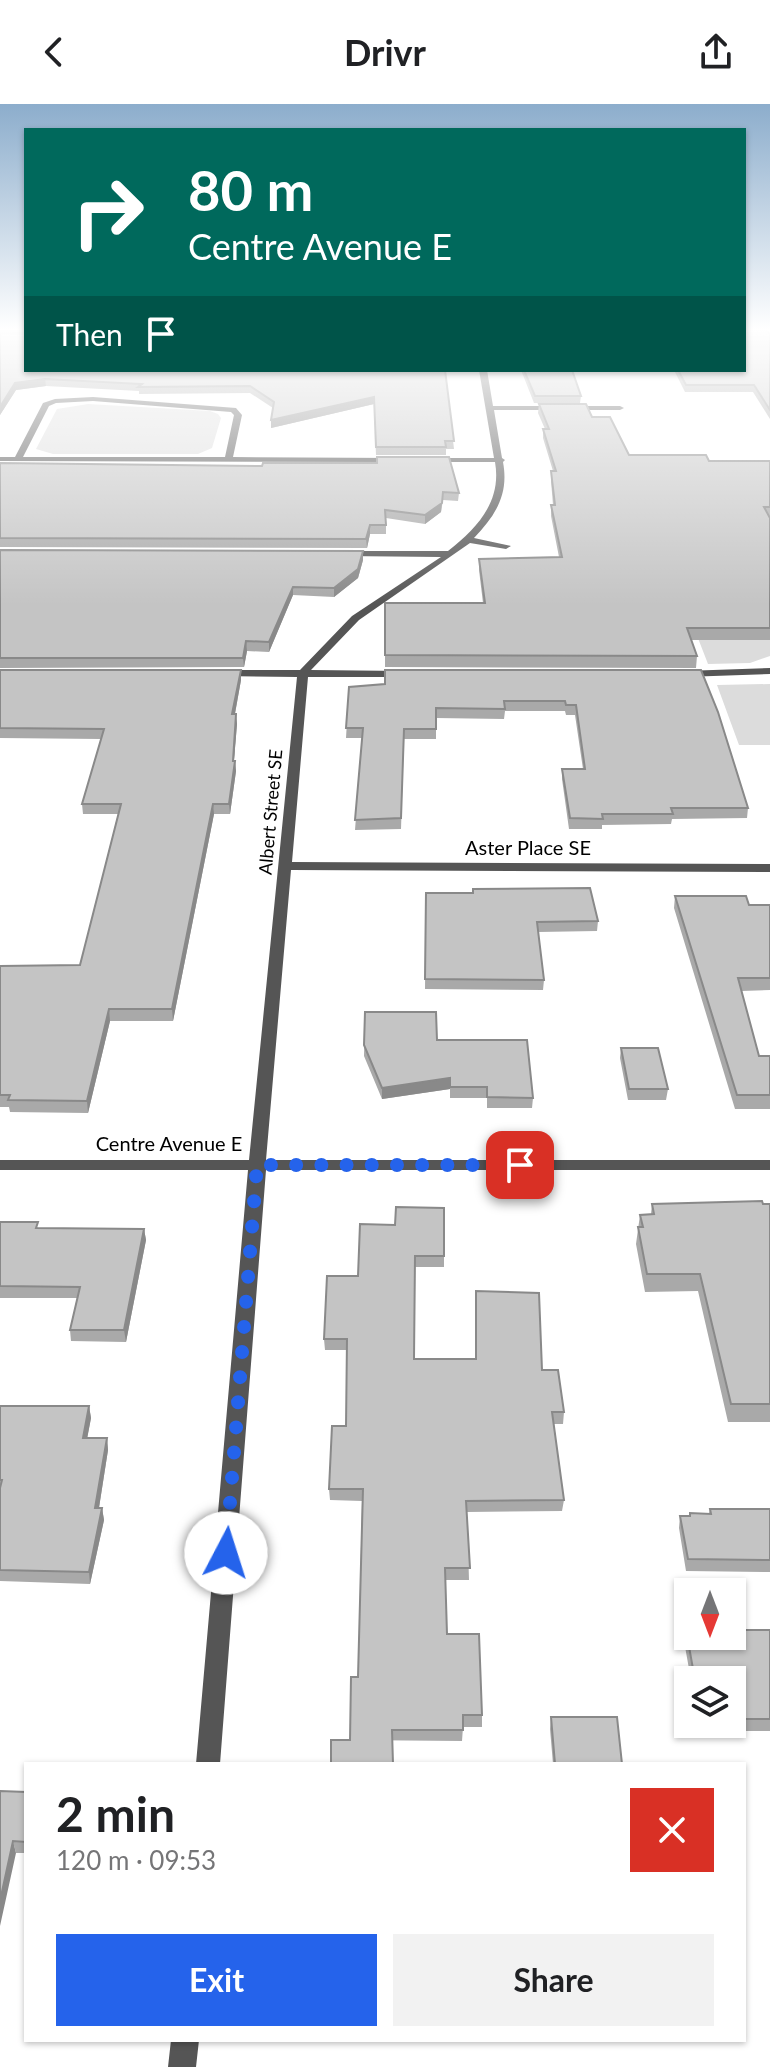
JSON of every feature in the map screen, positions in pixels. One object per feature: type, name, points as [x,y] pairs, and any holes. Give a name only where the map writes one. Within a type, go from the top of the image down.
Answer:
[{"type":"street","points":[[18,459],[37,422]]},
{"type":"street","points":[[228,460],[237,422]]},
{"type":"street","points":[[303,673],[329,640],[364,611],[449,554],[490,516],[502,496],[501,460],[494,422]]},
{"type":"street","points":[[0,459],[408,460]]},
{"type":"street","points":[[423,460],[501,460]]},
{"type":"street","points":[[467,540],[506,546]]},
{"type":"street","points":[[324,553],[449,554]]},
{"type":"street","points":[[674,674],[770,671]]},
{"type":"street","points":[[203,673],[411,674]]},
{"type":"street","name":"Albert Street SE","points":[[208,1762],[257,1165],[303,673]]},
{"type":"street","name":"Aster Place SE","points":[[285,866],[770,868]]},
{"type":"street","name":"Centre Avenue E","points":[[0,1165],[770,1165]]},
{"type":"street","points":[[182,2067],[185,2042]]},
{"type":"shaded area","points":[[50,422],[220,422],[212,448],[198,454],[53,454],[36,449]]},
{"type":"shaded area","points":[[689,615],[745,639],[770,640],[770,656],[750,663],[708,664]]},
{"type":"shaded area","points":[[770,684],[770,745],[739,745],[717,685]]},
{"type":"building","points":[[375,422],[452,422],[454,441],[445,441],[446,447],[376,447]]},
{"type":"building","points":[[546,422],[612,422],[629,455],[706,455],[709,461],[770,461],[770,507],[764,507],[770,518],[770,628],[687,628],[697,656],[385,655],[385,603],[485,603],[479,559],[562,557],[551,505],[555,505],[551,471],[556,471],[543,429],[549,429]]},
{"type":"building","points":[[377,457],[449,457],[459,493],[443,492],[442,503],[425,515],[385,510],[386,525],[370,525],[366,539],[0,538],[0,463],[262,466],[263,463],[377,463]]},
{"type":"building","points":[[0,550],[363,551],[358,569],[334,588],[293,587],[269,642],[246,641],[243,658],[0,658]]},
{"type":"building","points":[[0,670],[241,670],[232,714],[236,714],[235,761],[229,804],[213,804],[172,1009],[109,1009],[87,1101],[8,1100],[10,1095],[0,1095],[0,966],[80,965],[121,804],[82,804],[104,729],[0,728]]},
{"type":"building","points":[[385,670],[701,670],[718,712],[748,808],[671,808],[673,814],[602,814],[603,819],[570,818],[562,769],[585,769],[576,705],[566,705],[565,701],[504,701],[505,709],[436,708],[436,729],[404,729],[401,818],[355,820],[363,728],[346,728],[349,687],[385,684]]},
{"type":"building","points":[[590,888],[598,921],[537,922],[544,980],[425,979],[426,893],[473,893],[473,889]]},
{"type":"building","points":[[675,896],[746,896],[749,905],[770,905],[770,978],[738,978],[759,1056],[770,1056],[770,1095],[737,1095]]},
{"type":"building","points":[[365,1012],[436,1012],[437,1040],[527,1040],[533,1098],[487,1097],[487,1087],[450,1087],[450,1078],[382,1088],[364,1045]]},
{"type":"building","points":[[621,1048],[658,1048],[668,1089],[629,1089]]},
{"type":"building","points":[[762,1201],[763,1204],[770,1204],[770,1404],[731,1404],[700,1274],[647,1274],[638,1227],[643,1227],[640,1215],[654,1214],[652,1204]]},
{"type":"building","points":[[396,1207],[444,1208],[444,1256],[415,1256],[414,1359],[476,1359],[476,1291],[539,1293],[542,1370],[558,1370],[564,1412],[552,1412],[564,1500],[466,1501],[470,1568],[445,1568],[447,1634],[479,1634],[482,1715],[463,1715],[463,1730],[392,1730],[393,1762],[331,1762],[331,1740],[350,1740],[351,1677],[358,1677],[363,1489],[329,1489],[332,1426],[346,1426],[347,1339],[324,1339],[327,1276],[358,1276],[360,1224],[395,1225]]},
{"type":"building","points":[[0,1222],[38,1222],[36,1228],[144,1229],[124,1330],[70,1330],[80,1287],[0,1286]]},
{"type":"building","points":[[0,1406],[89,1406],[83,1438],[107,1438],[95,1508],[102,1508],[89,1572],[0,1570]]},
{"type":"building","points":[[710,1509],[770,1509],[770,1560],[688,1559],[680,1516],[711,1514]]},
{"type":"building","points":[[746,1630],[770,1630],[770,1719],[746,1719],[746,1666],[692,1666],[690,1650],[746,1650]]},
{"type":"building","points":[[551,1717],[617,1717],[622,1762],[555,1762]]},
{"type":"building","points":[[0,1791],[24,1792],[24,1842],[13,1841],[0,1901]]},
{"type":"route","points":[[226,1553],[257,1165],[520,1165]]}]
